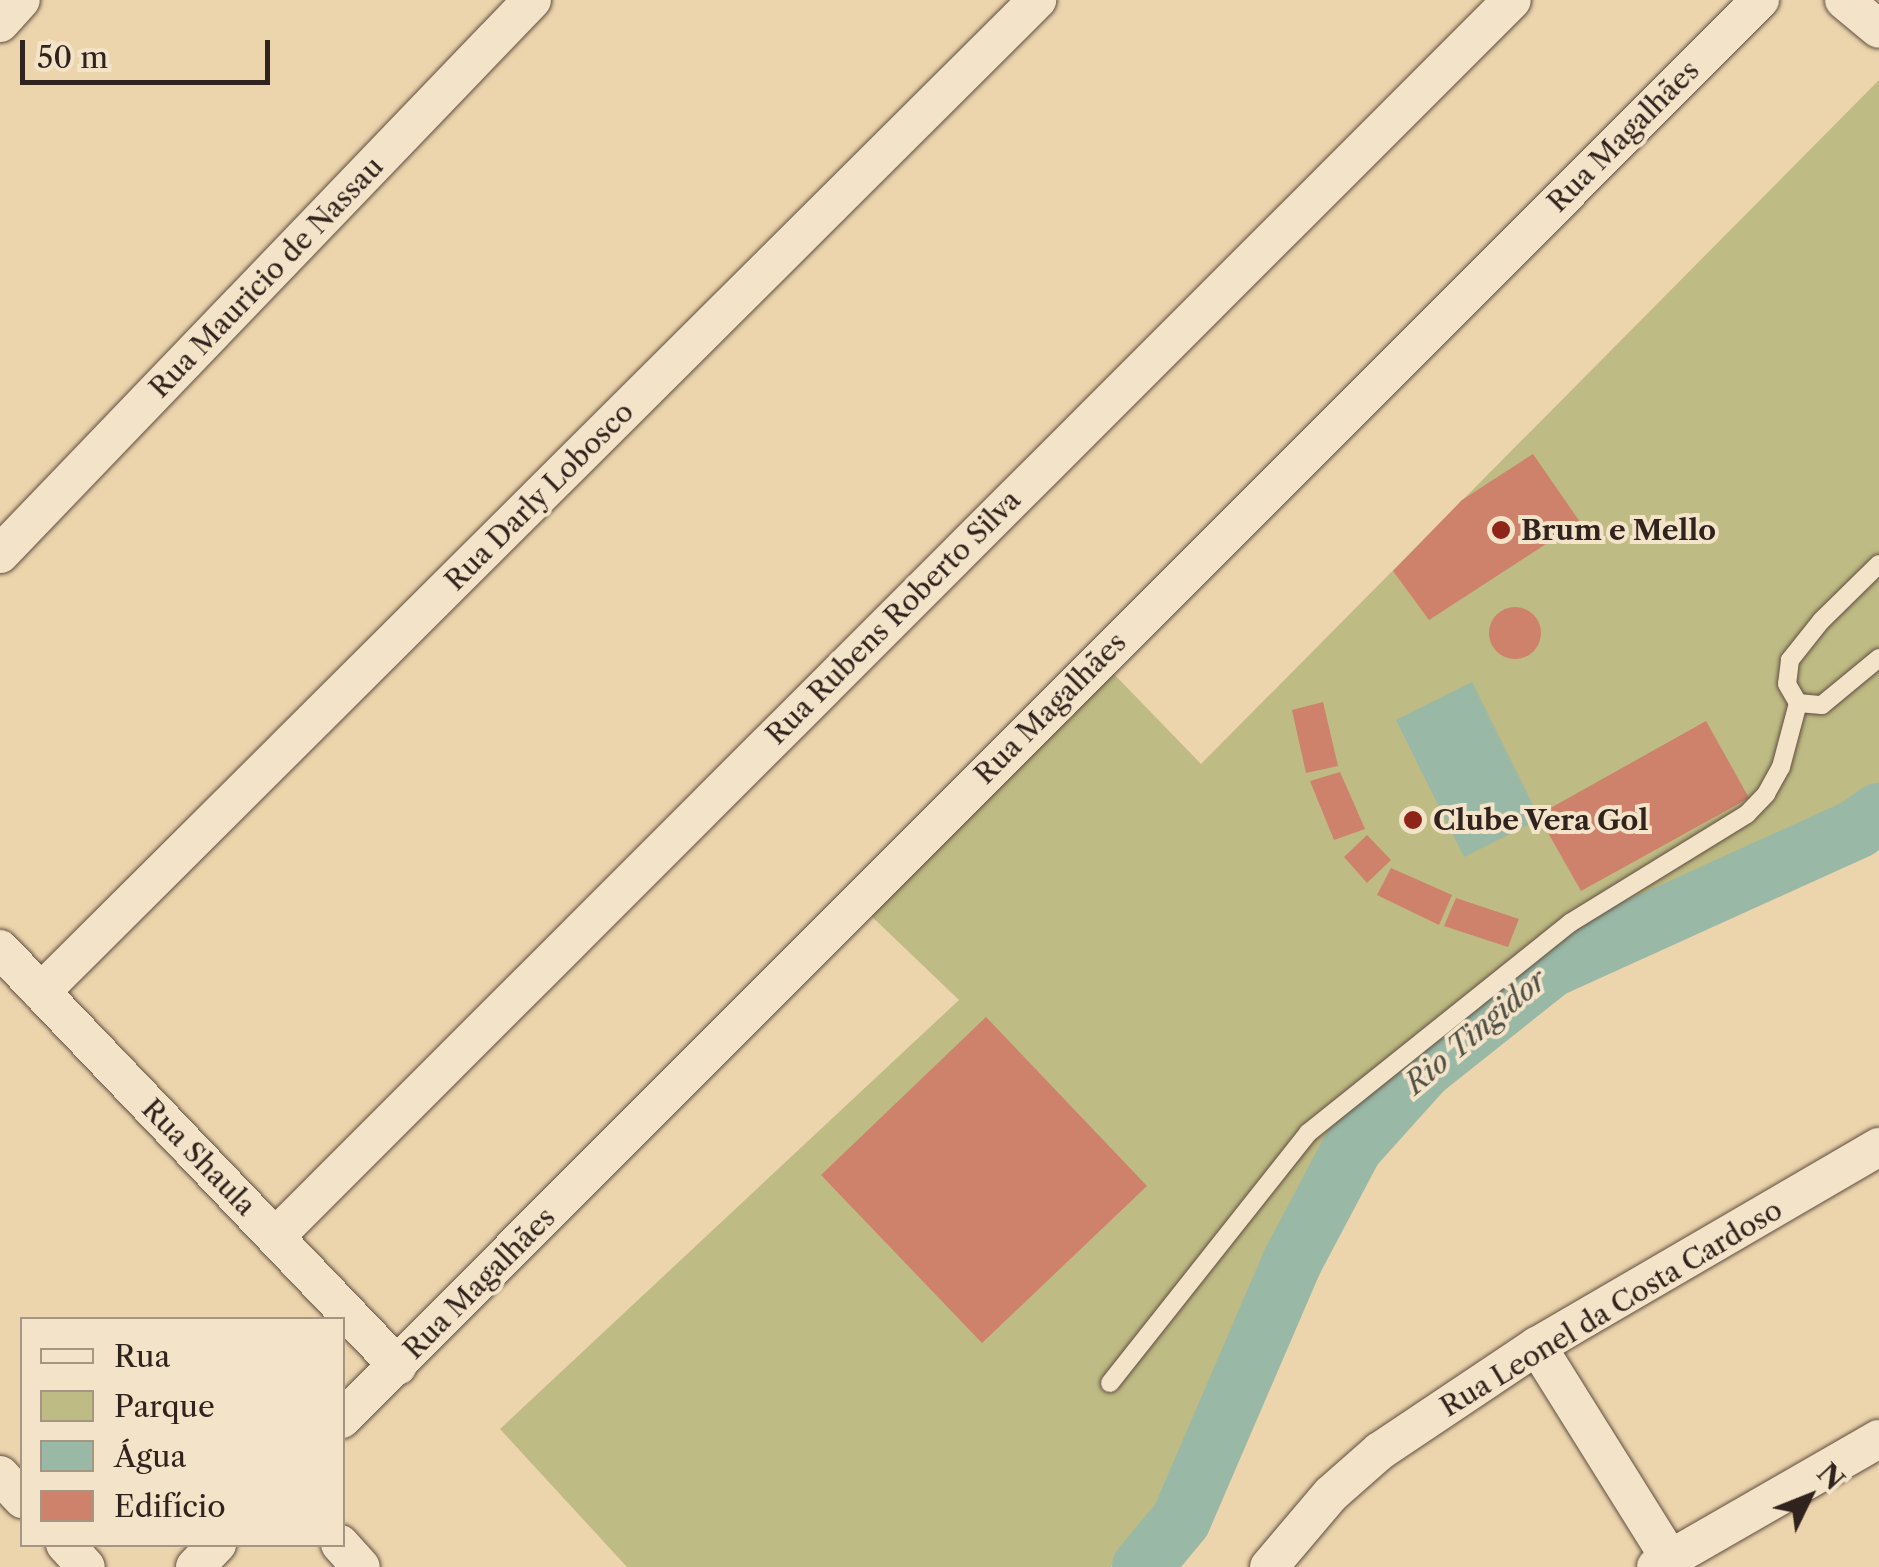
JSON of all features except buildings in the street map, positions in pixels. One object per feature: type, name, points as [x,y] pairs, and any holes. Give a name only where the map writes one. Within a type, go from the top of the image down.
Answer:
[{"type":"street","points":[[0,23],[21,0]]},
{"type":"street","name":"Rua Mauricio de Nassau","points":[[0,554],[532,0]]},
{"type":"street","name":"Rua Darly Lobosco","points":[[41,992],[1037,0]]},
{"type":"street","name":"Rua Rubens Roberto Silva","points":[[275,1237],[1512,0]]},
{"type":"street","name":"Rua Magalhães","points":[[345,1416],[1760,0]]},
{"type":"street","points":[[1844,0],[1879,29]]},
{"type":"street","name":"Rua Shaula","points":[[0,949],[398,1366]]},
{"type":"street","name":"Rua Leonel da Costa Cardoso","points":[[1269,1567],[1331,1494],[1380,1451],[1537,1346],[1879,1147]]},
{"type":"street","points":[[1537,1346],[1667,1564],[1879,1438]]},
{"type":"street","points":[[0,1475],[20,1497]]},
{"type":"street","points":[[68,1547],[86,1567]]},
{"type":"street","points":[[195,1567],[214,1547]]},
{"type":"street","points":[[343,1547],[361,1567]]},
{"type":"lane","points":[[1110,1383],[1308,1133],[1570,923],[1747,814],[1766,794],[1780,768],[1798,704],[1787,684],[1790,660],[1821,622],[1879,564]]},
{"type":"lane","points":[[1798,704],[1822,705],[1879,658]]},
{"type":"green space","name":"Clube Vera Gol","points":[[1879,80],[1879,813],[1858,828],[1550,968],[1423,1069],[1298,1196],[1156,1514],[1111,1567],[627,1567],[500,1429],[959,1000],[865,910],[1110,670],[1201,764]]},
{"type":"water","points":[[1472,682],[1540,819],[1464,857],[1396,720]]},
{"type":"waterway","name":"Rio Tingidor","points":[[1142,1567],[1181,1520],[1292,1262],[1353,1147],[1423,1069],[1550,968],[1858,828],[1879,813]]},
{"type":"place","name":"Brum e Mello","points":[[1501,530]]},
{"type":"place","name":"Clube Vera Gol","points":[[1413,820]]}]
